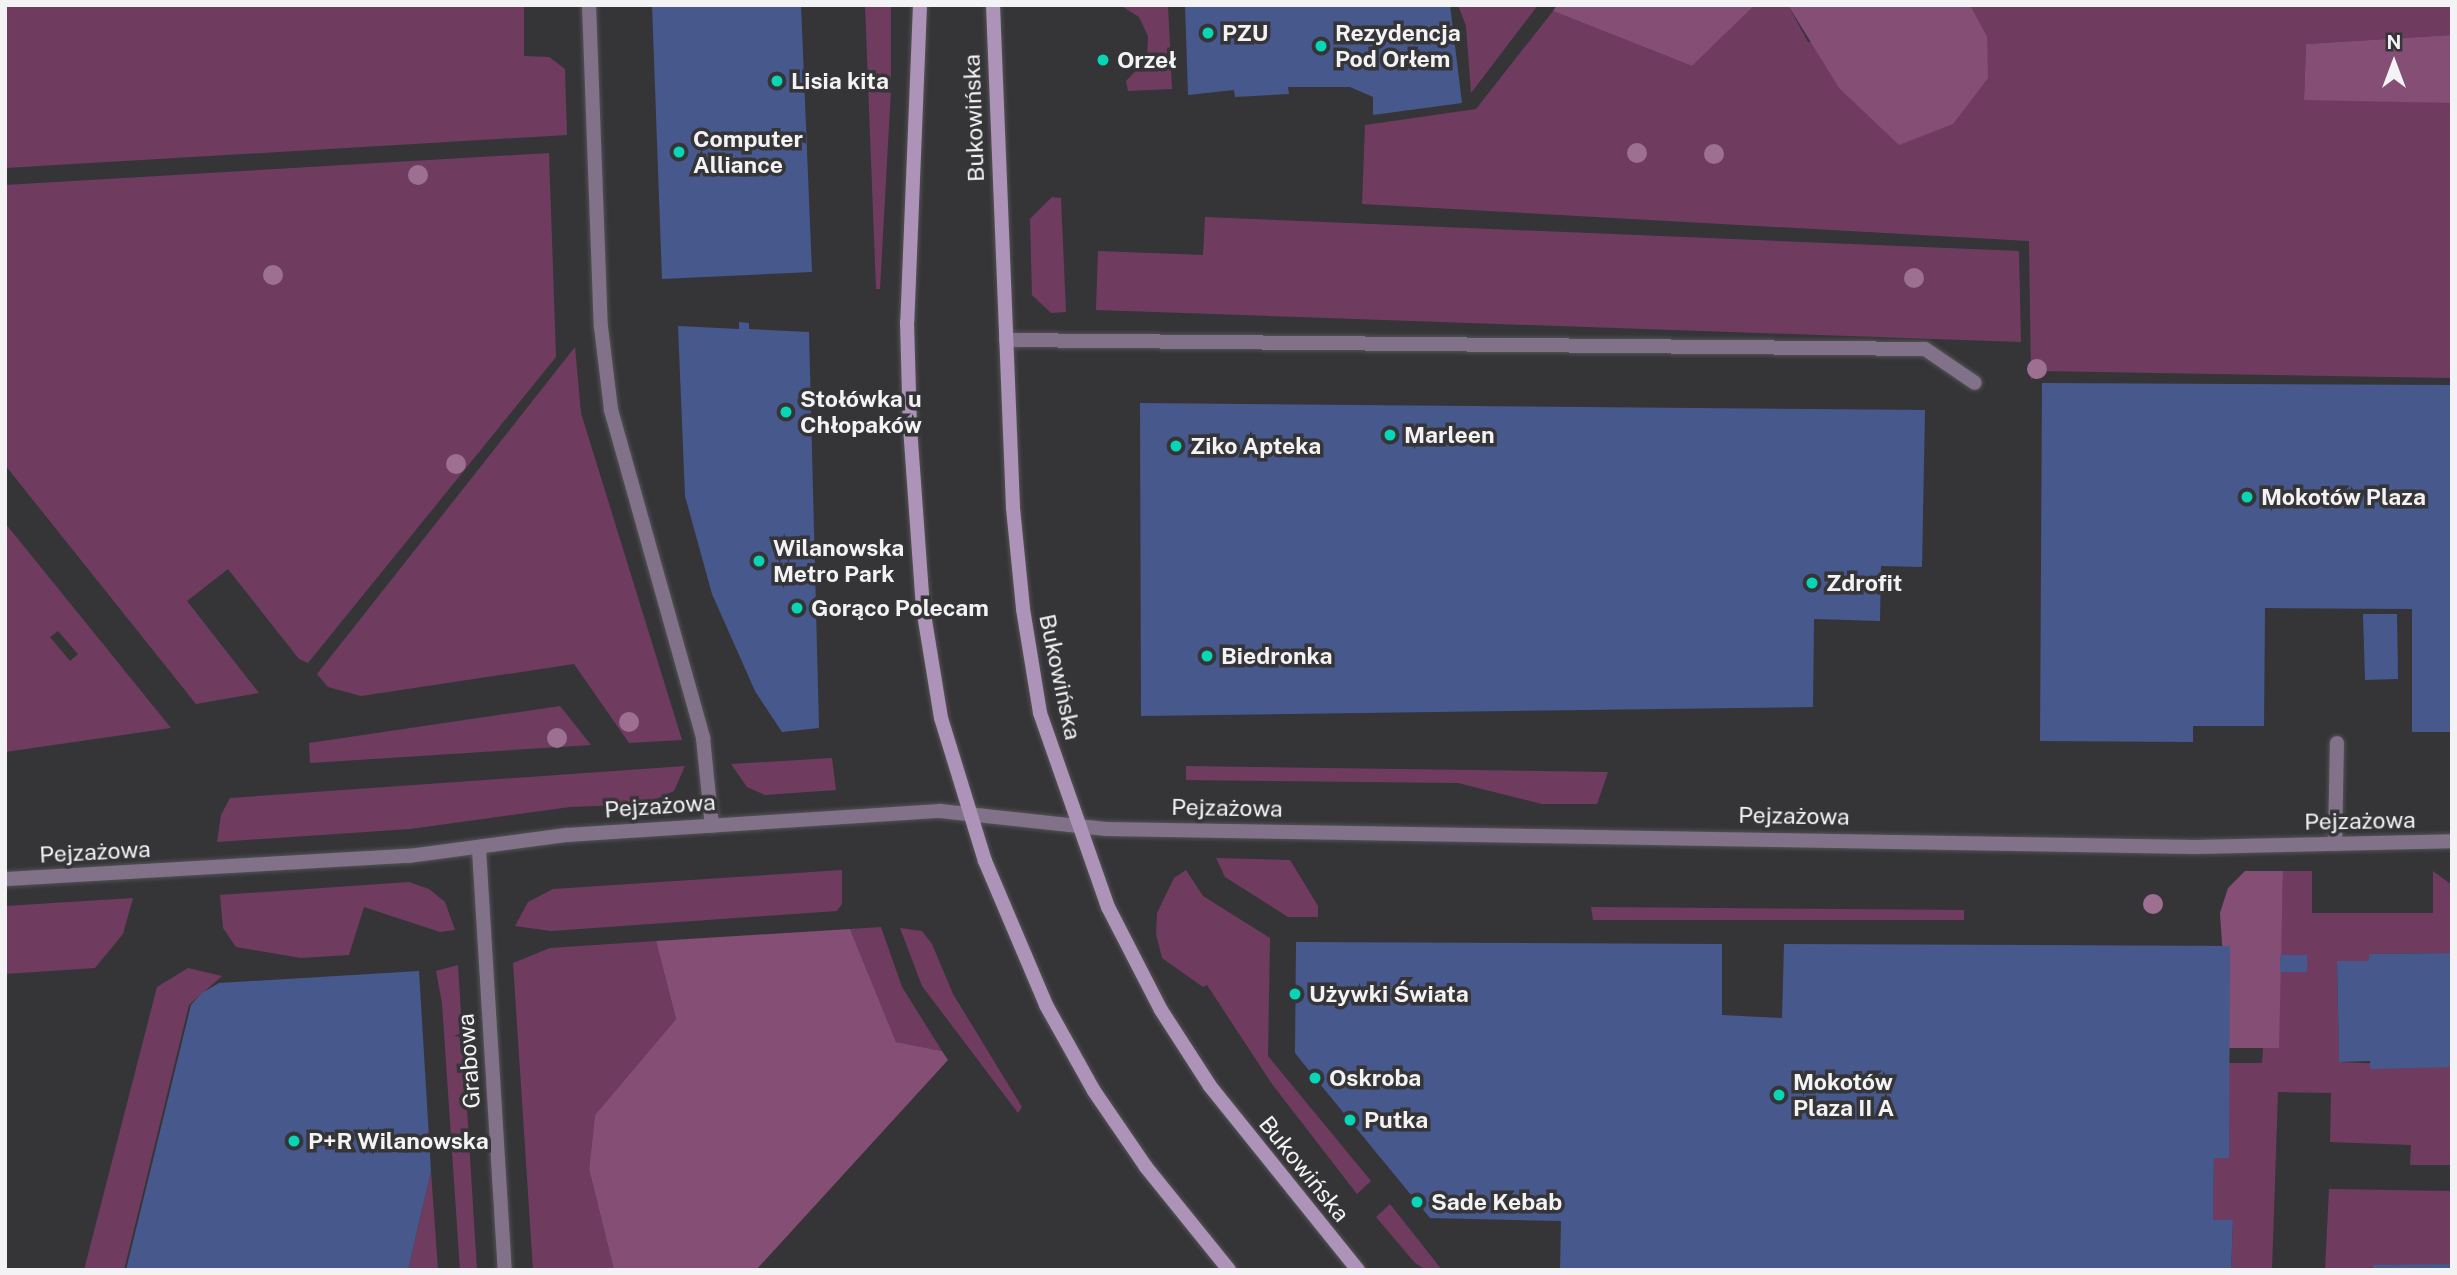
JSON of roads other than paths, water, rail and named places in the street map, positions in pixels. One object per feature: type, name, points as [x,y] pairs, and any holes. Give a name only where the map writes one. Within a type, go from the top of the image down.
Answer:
[{"type":"street","points":[[590,5],[601,327],[611,411],[703,738],[712,826]]},
{"type":"street","points":[[920,5],[907,323],[910,427],[923,608],[942,719],[968,814],[1016,941],[1094,1091],[1146,1167],[1229,1270]]},
{"type":"street","name":"Bukowińska","points":[[993,5],[1006,340],[1023,610],[1040,713],[1077,825],[1108,907],[1168,1021],[1226,1107],[1358,1270]]},
{"type":"street","points":[[1006,340],[1925,349],[1975,383]]},
{"type":"street","points":[[2334,844],[2337,743]]},
{"type":"street","name":"Pejzażowa","points":[[5,879],[479,849],[568,835],[940,811],[1106,830],[2194,847],[2452,841]]},
{"type":"street","name":"Grabowa","points":[[479,849],[506,1270]]},
{"type":"place","name":"PZU","points":[[1208,33]]},
{"type":"place","name":"Rezydencja Pod Orłem","points":[[1321,46]]},
{"type":"place","name":"Orzeł","points":[[1103,60]]},
{"type":"place","name":"Lisia kita","points":[[777,81]]},
{"type":"place","name":"Computer Alliance","points":[[679,152]]},
{"type":"place","name":"Stołówka u Chłopaków","points":[[786,412]]},
{"type":"place","name":"Marleen","points":[[1390,435]]},
{"type":"place","name":"Ziko Apteka","points":[[1176,446]]},
{"type":"place","name":"Mokotów Plaza","points":[[2247,497]]},
{"type":"place","name":"Wilanowska Metro Park","points":[[759,561]]},
{"type":"place","name":"Zdrofit","points":[[1812,583]]},
{"type":"place","name":"Gorąco Polecam","points":[[797,608]]},
{"type":"place","name":"Biedronka","points":[[1207,656]]},
{"type":"place","name":"Używki Świata","points":[[1295,994]]},
{"type":"place","name":"Oskroba","points":[[1315,1078]]},
{"type":"place","name":"Mokotów Plaza II A","points":[[1779,1095]]},
{"type":"place","name":"Putka","points":[[1350,1120]]},
{"type":"place","name":"P+R Wilanowska","points":[[294,1141]]},
{"type":"place","name":"Sade Kebab","points":[[1417,1202]]}]
